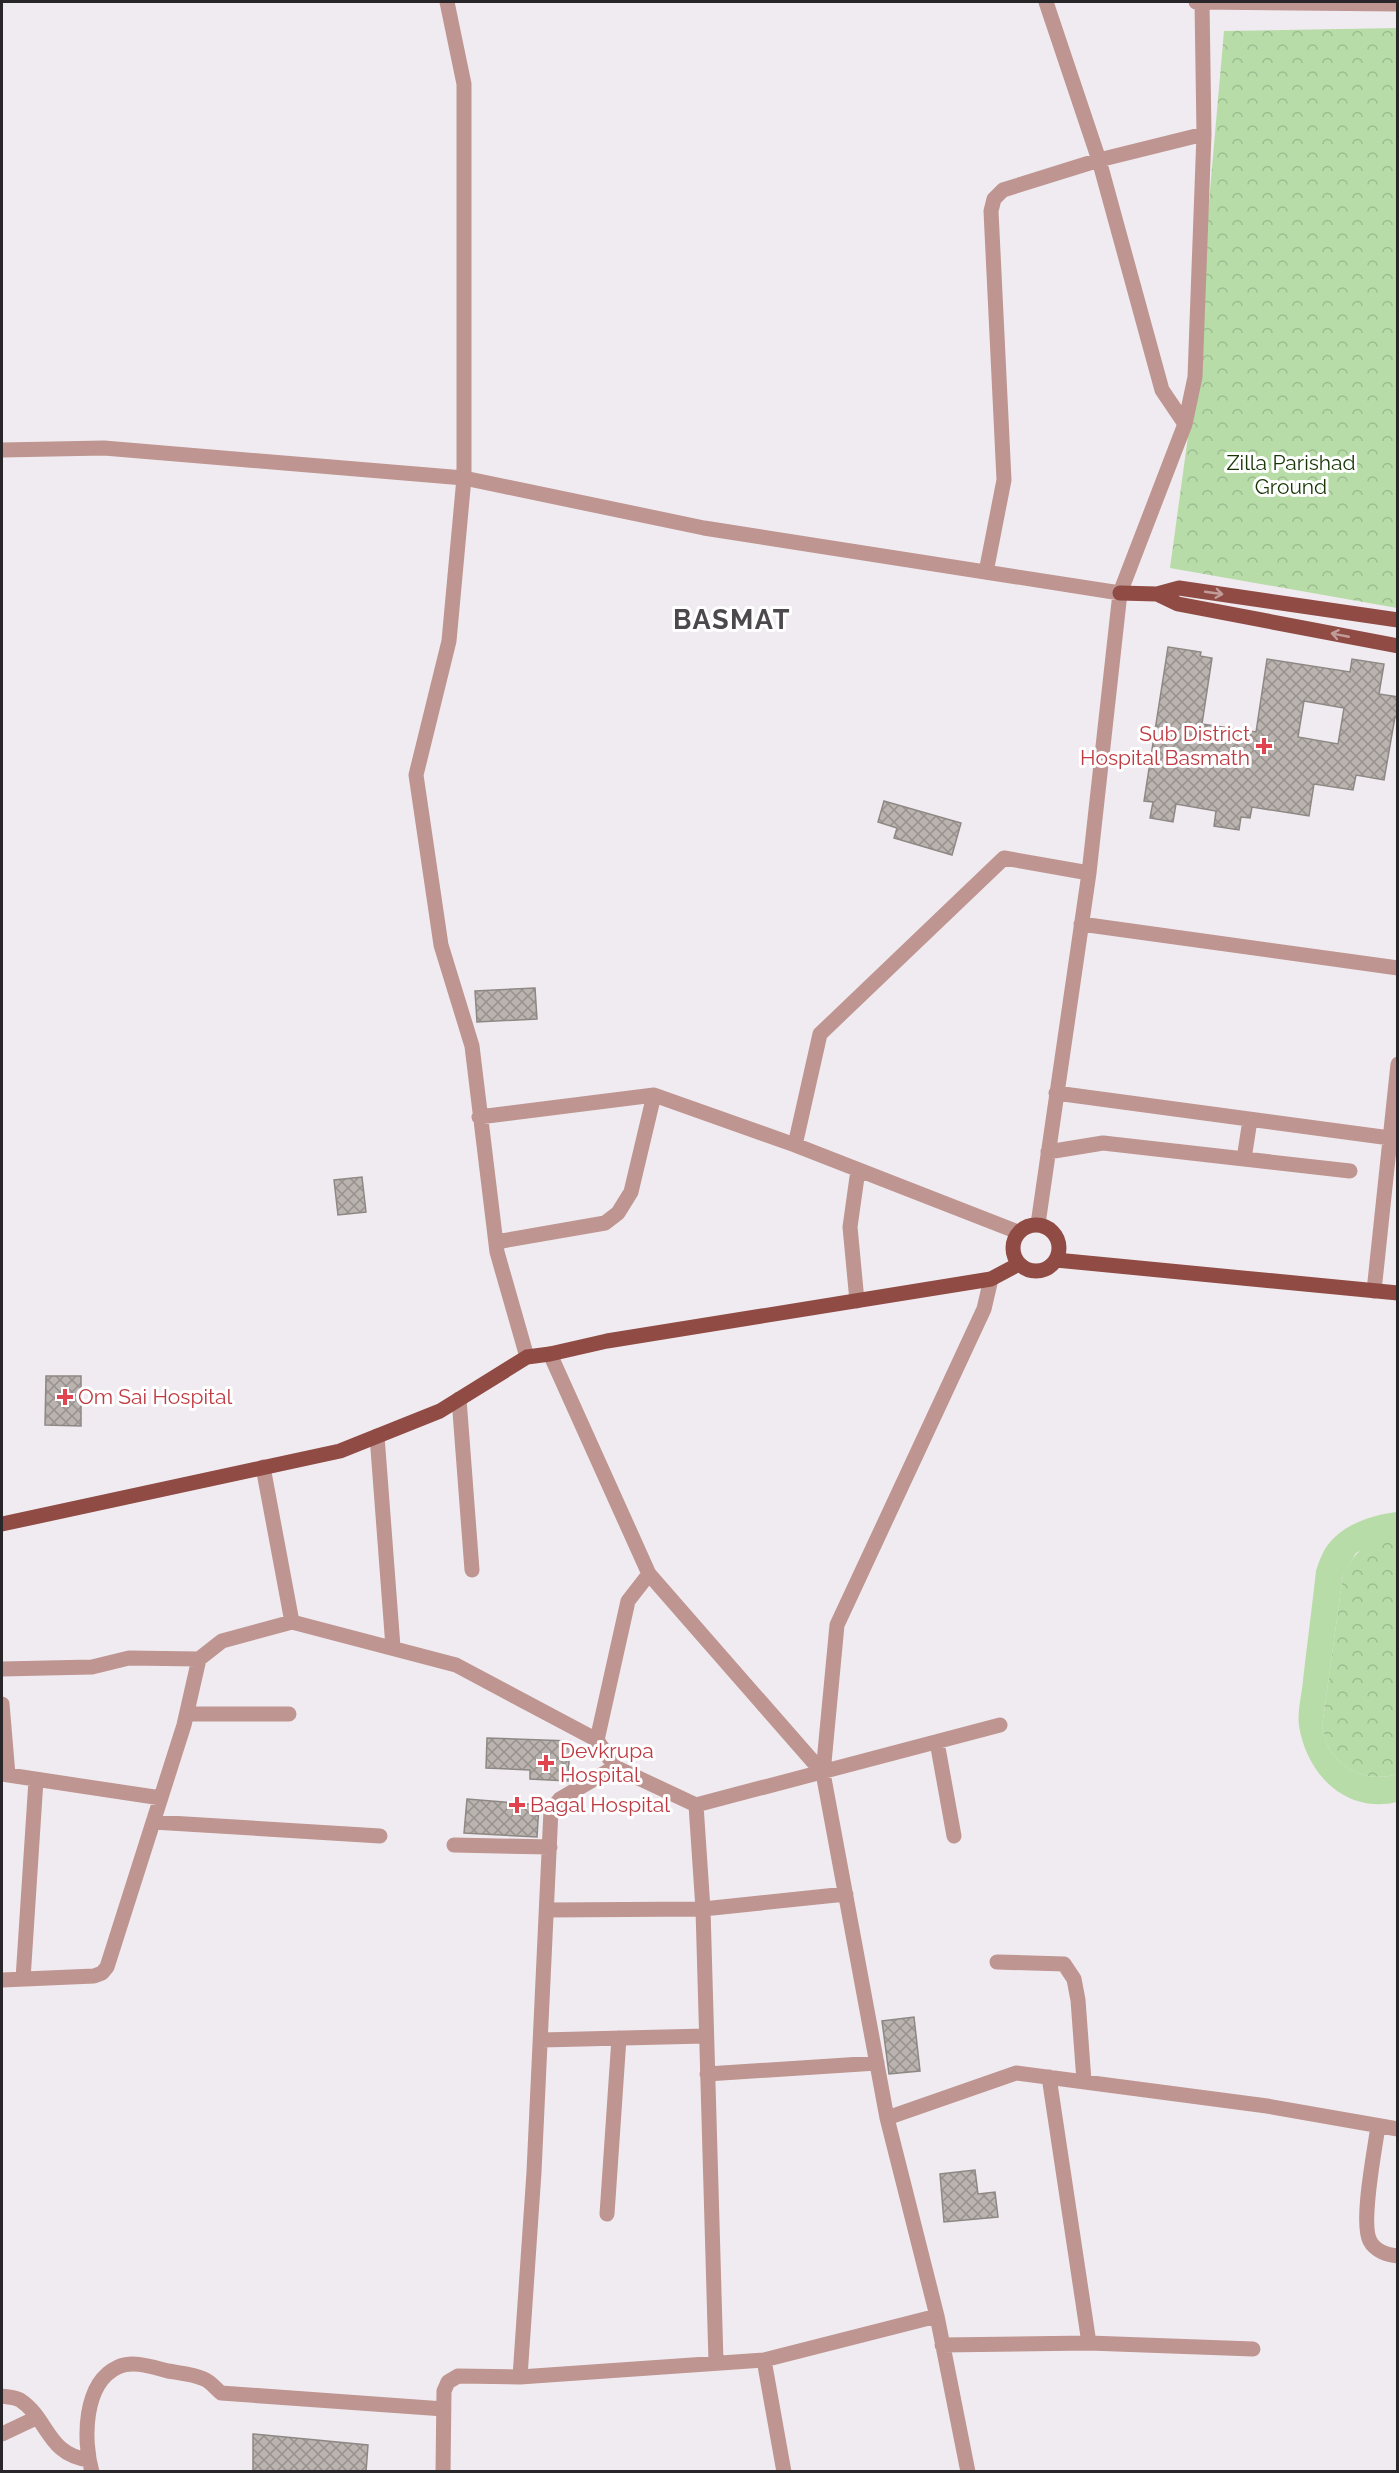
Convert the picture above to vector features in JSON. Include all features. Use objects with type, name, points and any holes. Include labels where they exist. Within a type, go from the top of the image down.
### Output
[{"type":"main road","points":[[1120,593],[1157,594],[1179,588],[1398,620]]},
{"type":"main road","points":[[1157,594],[1178,604],[1398,645]]},
{"type":"main road","points":[[1038,1224],[1049,1228],[1057,1237],[1059,1249],[1056,1260],[1042,1270],[1025,1269],[1018,1264],[1013,1254],[1012,1242],[1018,1233],[1027,1226],[1038,1224]]},
{"type":"main road","points":[[1056,1260],[1398,1293]]},
{"type":"main road","points":[[2,1524],[340,1451],[440,1411],[527,1357],[607,1341],[991,1279],[1018,1264]]},
{"type":"street","points":[[447,2],[464,84],[464,478],[449,640],[416,775],[441,945],[472,1046],[496,1242],[527,1357]]},
{"type":"street","points":[[1046,2],[1099,160],[1162,390],[1185,424]]},
{"type":"street","points":[[1196,2],[1398,4]]},
{"type":"street","points":[[1038,1224],[1089,873],[1120,593],[1185,424],[1195,377],[1204,134],[1202,2]]},
{"type":"street","points":[[986,572],[1004,480],[991,211],[994,199],[1003,189],[1099,160],[1204,134]]},
{"type":"street","points":[[2,450],[104,448],[464,478],[704,528],[1120,593]]},
{"type":"street","points":[[795,1145],[820,1034],[1004,858],[1089,873]]},
{"type":"street","points":[[1081,924],[1398,968]]},
{"type":"street","points":[[1374,1290],[1398,1064]]},
{"type":"street","points":[[1056,1094],[1390,1138]]},
{"type":"street","points":[[479,1117],[654,1095],[795,1145],[1018,1233]]},
{"type":"street","points":[[496,1242],[604,1223],[618,1213],[631,1192],[654,1095]]},
{"type":"street","points":[[1244,1159],[1250,1119]]},
{"type":"street","points":[[1048,1152],[1103,1143],[1350,1171]]},
{"type":"street","points":[[857,1301],[850,1227],[858,1170]]},
{"type":"street","points":[[968,2472],[937,2316],[887,2118],[824,1773],[837,1625],[984,1309],[991,1279]]},
{"type":"street","points":[[550,1354],[649,1574],[824,1773]]},
{"type":"street","points":[[459,1399],[472,1570]]},
{"type":"street","points":[[377,1436],[393,1647]]},
{"type":"street","points":[[263,1467],[292,1622]]},
{"type":"street","points":[[597,1740],[628,1601],[649,1574]]},
{"type":"street","points":[[2,1669],[92,1667],[129,1658],[199,1659],[222,1641],[292,1622],[456,1665],[597,1740],[615,1767],[696,1805],[1000,1725]]},
{"type":"street","points":[[2,1980],[94,1976],[102,1973],[107,1966],[187,1714],[199,1659]]},
{"type":"street","points":[[2,1704],[5,1775],[161,1798]]},
{"type":"street","points":[[187,1714],[289,1714]]},
{"type":"street","points":[[937,1742],[954,1836]]},
{"type":"street","points":[[520,2377],[541,2040],[551,1810],[554,1804],[615,1767]]},
{"type":"street","points":[[23,1979],[36,1780]]},
{"type":"street","points":[[696,1805],[703,1909],[716,2362]]},
{"type":"street","points":[[153,1822],[381,1836]]},
{"type":"street","points":[[454,1845],[550,1847]]},
{"type":"street","points":[[547,1910],[703,1909],[846,1894]]},
{"type":"street","points":[[997,1962],[1064,1964],[1074,1979],[1078,2000],[1084,2081]]},
{"type":"street","points":[[541,2040],[706,2036]]},
{"type":"street","points":[[607,2214],[619,2038]]},
{"type":"street","points":[[707,2074],[877,2063]]},
{"type":"street","points":[[887,2118],[1016,2073],[1267,2106],[1398,2129]]},
{"type":"street","points":[[1048,2077],[1089,2343]]},
{"type":"street","points":[[1378,2126],[1366,2220],[1370,2242],[1386,2255],[1398,2256]]},
{"type":"street","points":[[443,2472],[444,2391],[448,2382],[458,2376],[520,2377],[764,2360],[937,2316]]},
{"type":"street","points":[[942,2345],[1089,2343],[1253,2349]]},
{"type":"street","points":[[764,2360],[784,2472]]},
{"type":"street","points":[[90,2466],[87,2425],[92,2397],[105,2376],[118,2367],[134,2363],[204,2379],[222,2393],[444,2409]]},
{"type":"street","points":[[2,2396],[19,2399],[56,2444],[72,2457],[90,2466]]},
{"type":"street","points":[[2,2434],[36,2418]]},
{"type":"green space","name":"Zilla Parishad Ground","points":[[1397,28],[1397,608],[1170,568],[1189,429],[1224,31]]},
{"type":"green space","points":[[1397,1512],[1397,1538],[1375,1543],[1356,1553],[1343,1575],[1322,1727],[1327,1745],[1343,1765],[1369,1776],[1397,1774],[1397,1802],[1378,1804],[1361,1802],[1346,1796],[1320,1775],[1303,1744],[1299,1715],[1316,1571],[1322,1554],[1331,1541],[1348,1528],[1367,1519]]},
{"type":"green space","points":[[1393,1537],[1397,1538],[1397,1774],[1378,1777],[1360,1774],[1343,1765],[1329,1748],[1322,1727],[1343,1575],[1353,1559],[1363,1549]]},
{"type":"building","points":[[1168,647],[1201,652],[1200,656],[1212,658],[1202,724],[1256,732],[1267,659],[1350,672],[1352,659],[1384,664],[1379,694],[1398,697],[1398,717],[1395,717],[1384,780],[1356,775],[1353,790],[1314,784],[1309,816],[1252,807],[1250,818],[1241,817],[1239,830],[1214,826],[1216,811],[1176,804],[1173,822],[1150,818],[1153,802],[1144,801]],"holes":[[[1304,701],[1344,708],[1338,744],[1298,737]]]},
{"type":"building","points":[[884,801],[961,823],[952,855],[894,838],[897,828],[878,822]]},
{"type":"building","points":[[535,988],[537,1019],[477,1022],[475,991]]},
{"type":"building","points":[[362,1177],[366,1212],[338,1215],[334,1180]]},
{"type":"building","points":[[46,1376],[81,1376],[81,1426],[45,1425]]},
{"type":"building","points":[[487,1738],[570,1741],[568,1781],[530,1779],[530,1770],[486,1768]]},
{"type":"building","points":[[467,1799],[539,1805],[537,1837],[464,1833]]},
{"type":"building","points":[[914,2017],[920,2071],[889,2074],[882,2021]]},
{"type":"building","points":[[975,2170],[978,2194],[995,2192],[998,2217],[944,2222],[940,2174]]},
{"type":"building","points":[[253,2434],[368,2445],[366,2472],[253,2472]]},
{"type":"place","name":"Sub District Hospital Basmath","points":[[1264,746]]},
{"type":"place","name":"Om Sai Hospital","points":[[65,1397]]},
{"type":"place","name":"Devkrupa Hospital","points":[[546,1763]]},
{"type":"place","name":"Bagal Hospital","points":[[517,1805]]},
{"type":"district","name":"BASMAT","points":[[732,620]]}]
